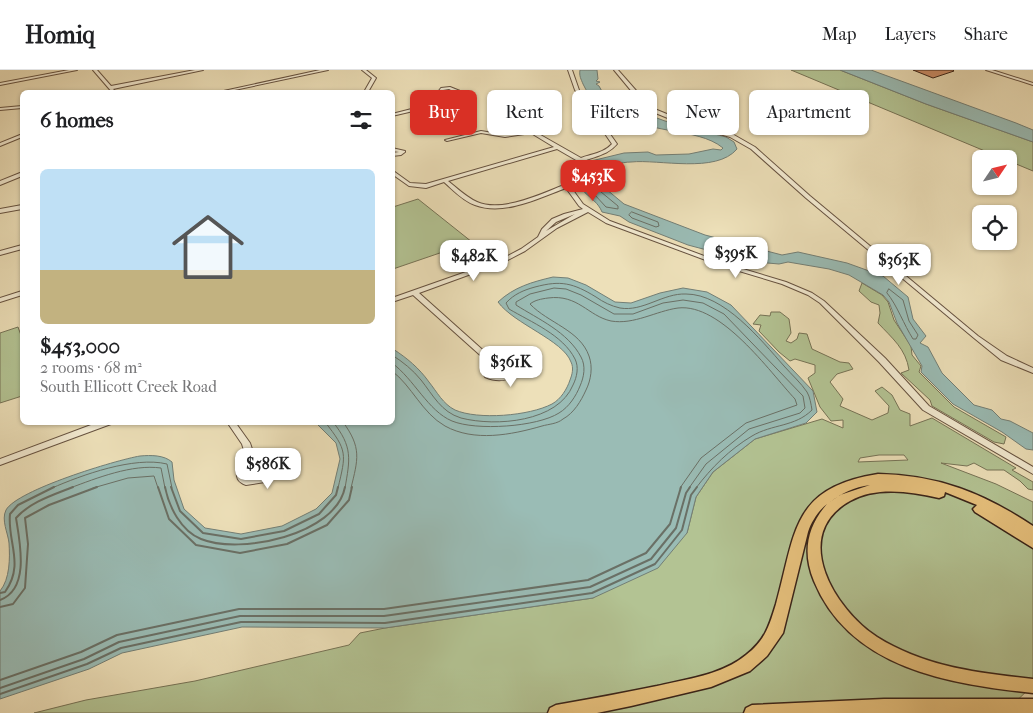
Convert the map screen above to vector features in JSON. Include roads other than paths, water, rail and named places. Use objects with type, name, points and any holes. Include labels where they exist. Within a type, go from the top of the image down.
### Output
[{"type":"highway","points":[[556,713],[628,700],[712,680],[728,674],[752,660],[775,633],[805,522],[818,503],[842,486],[880,478],[924,482],[951,489],[983,502],[1033,533]]},
{"type":"highway","points":[[1026,685],[942,674],[906,661],[870,640],[844,616],[829,597],[819,577],[813,554],[817,527],[828,509],[852,494],[874,488],[900,487],[931,491],[973,505],[1033,543]]},
{"type":"highway","points":[[752,713],[884,707],[1033,707]]},
{"type":"street","points":[[0,84],[76,70]]},
{"type":"street","points":[[95,70],[110,88],[201,70]]},
{"type":"street","points":[[231,90],[326,70]]},
{"type":"street","points":[[364,70],[374,78],[367,90]]},
{"type":"street","points":[[570,70],[577,90],[615,144],[611,149],[580,160],[568,170],[567,186],[575,199],[587,210],[608,222],[671,246],[720,264],[784,283],[810,294],[822,302],[882,360],[926,408],[1033,471]]},
{"type":"street","points":[[616,70],[645,104],[655,111],[677,120],[732,136],[754,148],[795,186],[976,337],[1004,358],[1033,372]]},
{"type":"street","points":[[988,70],[1033,84]]},
{"type":"street","points":[[447,88],[454,89],[464,95],[458,99],[450,98],[439,91],[447,88]]},
{"type":"street","points":[[0,109],[20,107]]},
{"type":"street","points":[[395,114],[410,111]]},
{"type":"street","points":[[447,140],[481,132],[505,136],[529,131],[580,160]]},
{"type":"street","points":[[0,145],[20,137]]},
{"type":"street","points":[[395,174],[406,182],[426,186],[558,148]]},
{"type":"street","points":[[395,150],[402,152],[395,155]]},
{"type":"street","points":[[0,183],[20,175]]},
{"type":"street","points":[[445,181],[476,204],[491,207],[505,206],[567,186]]},
{"type":"street","points":[[0,211],[20,207]]},
{"type":"street","points":[[395,299],[502,261],[523,250],[540,236],[587,210]]},
{"type":"street","points":[[0,253],[20,248]]},
{"type":"street","points":[[414,292],[493,363]]},
{"type":"street","points":[[0,300],[20,294]]},
{"type":"street","points":[[0,462],[100,425]]},
{"type":"street","points":[[232,425],[246,443],[252,462]]},
{"type":"water","points":[[580,70],[597,70],[598,79],[596,81],[600,82],[596,84],[601,90],[587,90]]},
{"type":"water","points":[[840,70],[871,70],[1016,123],[1033,130],[1033,142],[926,104]]},
{"type":"water","points":[[657,118],[667,122],[667,130],[657,128]]},
{"type":"water","points":[[692,135],[718,135],[726,137],[734,142],[737,149],[728,157],[702,163],[627,162],[616,164],[601,169],[600,184],[624,204],[705,235],[782,255],[798,252],[847,263],[883,276],[908,297],[913,319],[926,336],[920,343],[928,347],[942,373],[974,405],[992,410],[1001,419],[1010,421],[1033,433],[1033,450],[1026,449],[1002,432],[953,404],[921,372],[922,366],[897,323],[889,302],[883,295],[849,275],[829,269],[788,262],[779,264],[756,262],[688,245],[629,222],[620,216],[602,212],[599,206],[585,193],[578,183],[579,168],[591,161],[624,153],[648,152],[656,155],[689,154],[713,149],[721,150],[723,148],[706,139]]},
{"type":"water","points":[[553,277],[568,278],[586,285],[615,302],[631,303],[660,293],[683,288],[707,292],[731,305],[813,391],[817,412],[806,423],[755,439],[713,472],[696,497],[687,533],[658,568],[593,598],[385,628],[242,627],[122,653],[89,669],[0,699],[0,591],[6,581],[9,568],[9,543],[4,518],[6,510],[14,502],[47,485],[68,477],[140,456],[153,456],[165,458],[172,462],[174,480],[184,509],[205,528],[241,534],[282,526],[316,509],[332,493],[340,459],[336,443],[318,425],[395,425],[395,350],[417,368],[440,398],[455,410],[465,413],[490,416],[517,414],[542,408],[558,399],[567,387],[573,369],[566,354],[549,339],[515,318],[498,302],[510,292]]}]
